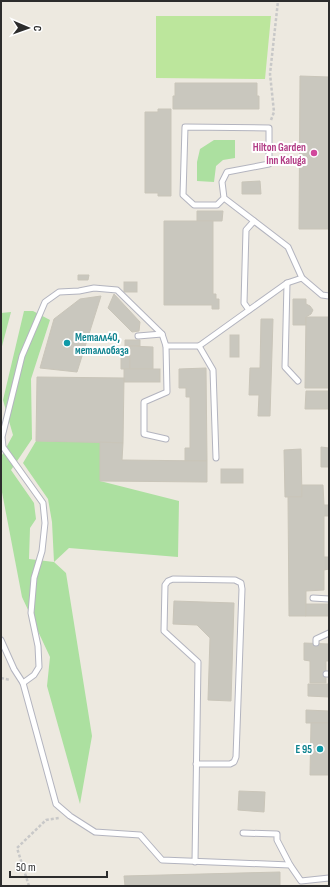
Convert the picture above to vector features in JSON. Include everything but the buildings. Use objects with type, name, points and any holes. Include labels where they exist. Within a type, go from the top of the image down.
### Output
[{"type":"lane","points":[[224,198],[217,204],[194,205],[183,195],[185,127],[269,128],[269,164],[227,172],[222,182],[224,198],[288,247],[302,278],[322,295],[329,296]]},
{"type":"lane","points":[[249,310],[244,303],[246,230],[254,221]]},
{"type":"lane","points":[[166,346],[199,346],[287,283],[302,278]]},
{"type":"lane","points":[[287,283],[285,367],[298,381]]},
{"type":"lane","points":[[23,683],[34,675],[39,667],[38,646],[31,613],[34,578],[42,551],[45,523],[43,503],[3,447],[2,437],[22,356],[45,302],[59,292],[80,291],[94,288],[117,290],[162,334],[166,346],[167,392],[144,402],[144,434],[166,439]]},
{"type":"lane","points":[[138,336],[162,334]]},
{"type":"lane","points":[[199,346],[213,370],[216,458]]},
{"type":"lane","points":[[195,862],[196,764],[198,662],[164,631],[165,585],[172,578],[235,580],[241,583],[242,589],[236,757],[234,762],[230,764],[196,764]]},
{"type":"lane","points":[[313,598],[329,599]]},
{"type":"lane","points":[[316,644],[316,640],[329,634]]},
{"type":"lane","points":[[1,640],[14,669],[23,683],[56,804],[70,816],[96,832],[140,835],[162,860],[290,865]]},
{"type":"lane","points":[[243,833],[277,834],[277,840],[300,883],[329,878]]},
{"type":"path","points":[[269,128],[274,112],[270,74],[278,1]]},
{"type":"path","points":[[29,886],[17,848],[46,820],[70,816]]},
{"type":"green space","points":[[156,16],[271,16],[265,79],[156,78]]},
{"type":"green space","points":[[214,140],[235,140],[235,158],[223,160],[216,166],[214,182],[197,181],[197,162],[200,149]]},
{"type":"green space","points":[[24,311],[33,311],[50,320],[31,379],[32,439],[11,470],[34,503],[36,519],[30,528],[29,559],[54,562],[66,573],[92,736],[80,804],[47,686],[50,657],[22,597],[1,487],[1,457],[13,435],[3,400]]},
{"type":"green space","points":[[11,312],[1,350],[1,313]]},
{"type":"green space","points":[[36,441],[100,442],[100,481],[179,501],[178,557],[69,548],[54,562],[52,522],[48,499],[23,463]]},
{"type":"place","name":"Hilton Garden Inn Kaluga","points":[[314,153]]},
{"type":"place","name":"Металл40, металлобаза","points":[[67,343]]},
{"type":"place","name":"Е 95","points":[[320,749]]}]
